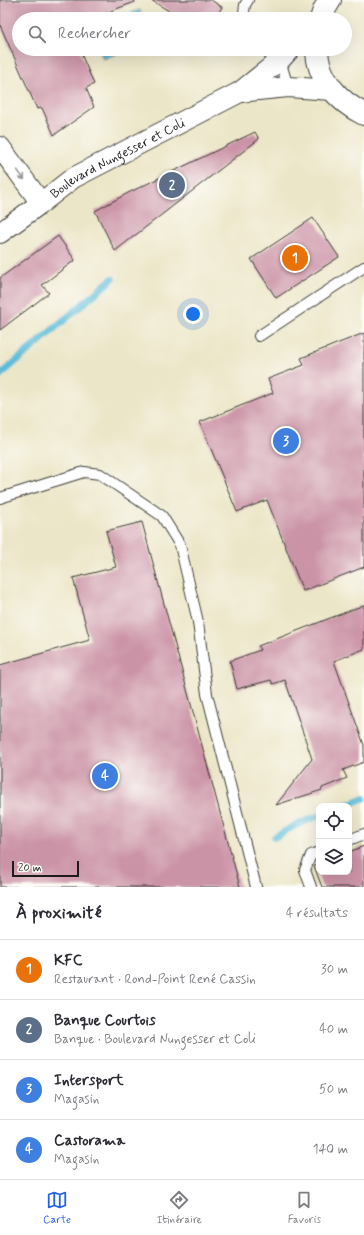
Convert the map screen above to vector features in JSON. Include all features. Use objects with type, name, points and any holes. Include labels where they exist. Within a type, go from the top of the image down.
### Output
[{"type":"main road","points":[[318,56],[322,72],[332,90],[340,99],[352,108],[364,114]]},
{"type":"street","name":"Boulevard Nungesser et Coli","points":[[0,233],[73,178],[240,92],[276,56]]},
{"type":"street","name":"Boulevard Nungesser et Coli","points":[[240,92],[288,87],[332,90]]},
{"type":"street","points":[[0,147],[41,203]]},
{"type":"lane","points":[[244,12],[248,0]]},
{"type":"lane","points":[[280,56],[288,87]]},
{"type":"lane","points":[[259,336],[364,267]]},
{"type":"lane","points":[[0,498],[84,472],[100,474],[162,516],[180,546],[198,622],[207,694],[256,887]]},
{"type":"lane","points":[[352,839],[364,834]]},
{"type":"lane","points":[[311,887],[305,870],[311,855],[316,853]]},
{"type":"water","points":[[102,56],[111,56],[103,59]]},
{"type":"building","points":[[0,0],[134,0],[135,2],[108,12],[12,12],[12,52],[0,25]]},
{"type":"building","points":[[151,0],[211,0],[222,7],[219,12],[171,12]]},
{"type":"building","points":[[14,56],[82,56],[94,84],[86,88],[94,107],[54,135],[42,108],[37,109]]},
{"type":"building","points":[[255,132],[259,139],[115,251],[95,211],[128,193]]},
{"type":"building","points":[[313,218],[339,257],[276,298],[251,259]]},
{"type":"building","points":[[58,236],[75,260],[42,285],[49,293],[0,330],[0,278]]},
{"type":"building","points":[[364,333],[364,567],[303,591],[267,500],[237,512],[200,422],[273,393],[268,379],[304,365],[301,358]]},
{"type":"building","points":[[142,522],[240,887],[0,887],[0,665],[90,640],[73,578],[116,567],[106,531]]},
{"type":"building","points":[[364,605],[364,649],[334,661],[364,745],[364,762],[343,770],[347,778],[322,788],[322,790],[276,805],[312,759],[285,680],[273,684],[271,680],[237,689],[230,661],[260,650],[258,646]]},
{"type":"building","points":[[364,846],[364,887],[322,887],[317,875],[352,875],[352,851]]},
{"type":"waterway","points":[[0,375],[112,279]]},
{"type":"waterway","points":[[352,803],[364,798]]},
{"type":"waterway","points":[[275,837],[296,825],[316,817]]},
{"type":"place","name":"Banque Courtois","points":[[172,185]]},
{"type":"place","name":"KFC","points":[[295,258]]},
{"type":"place","name":"Intersport","points":[[286,441]]},
{"type":"place","name":"Castorama","points":[[105,776]]}]
